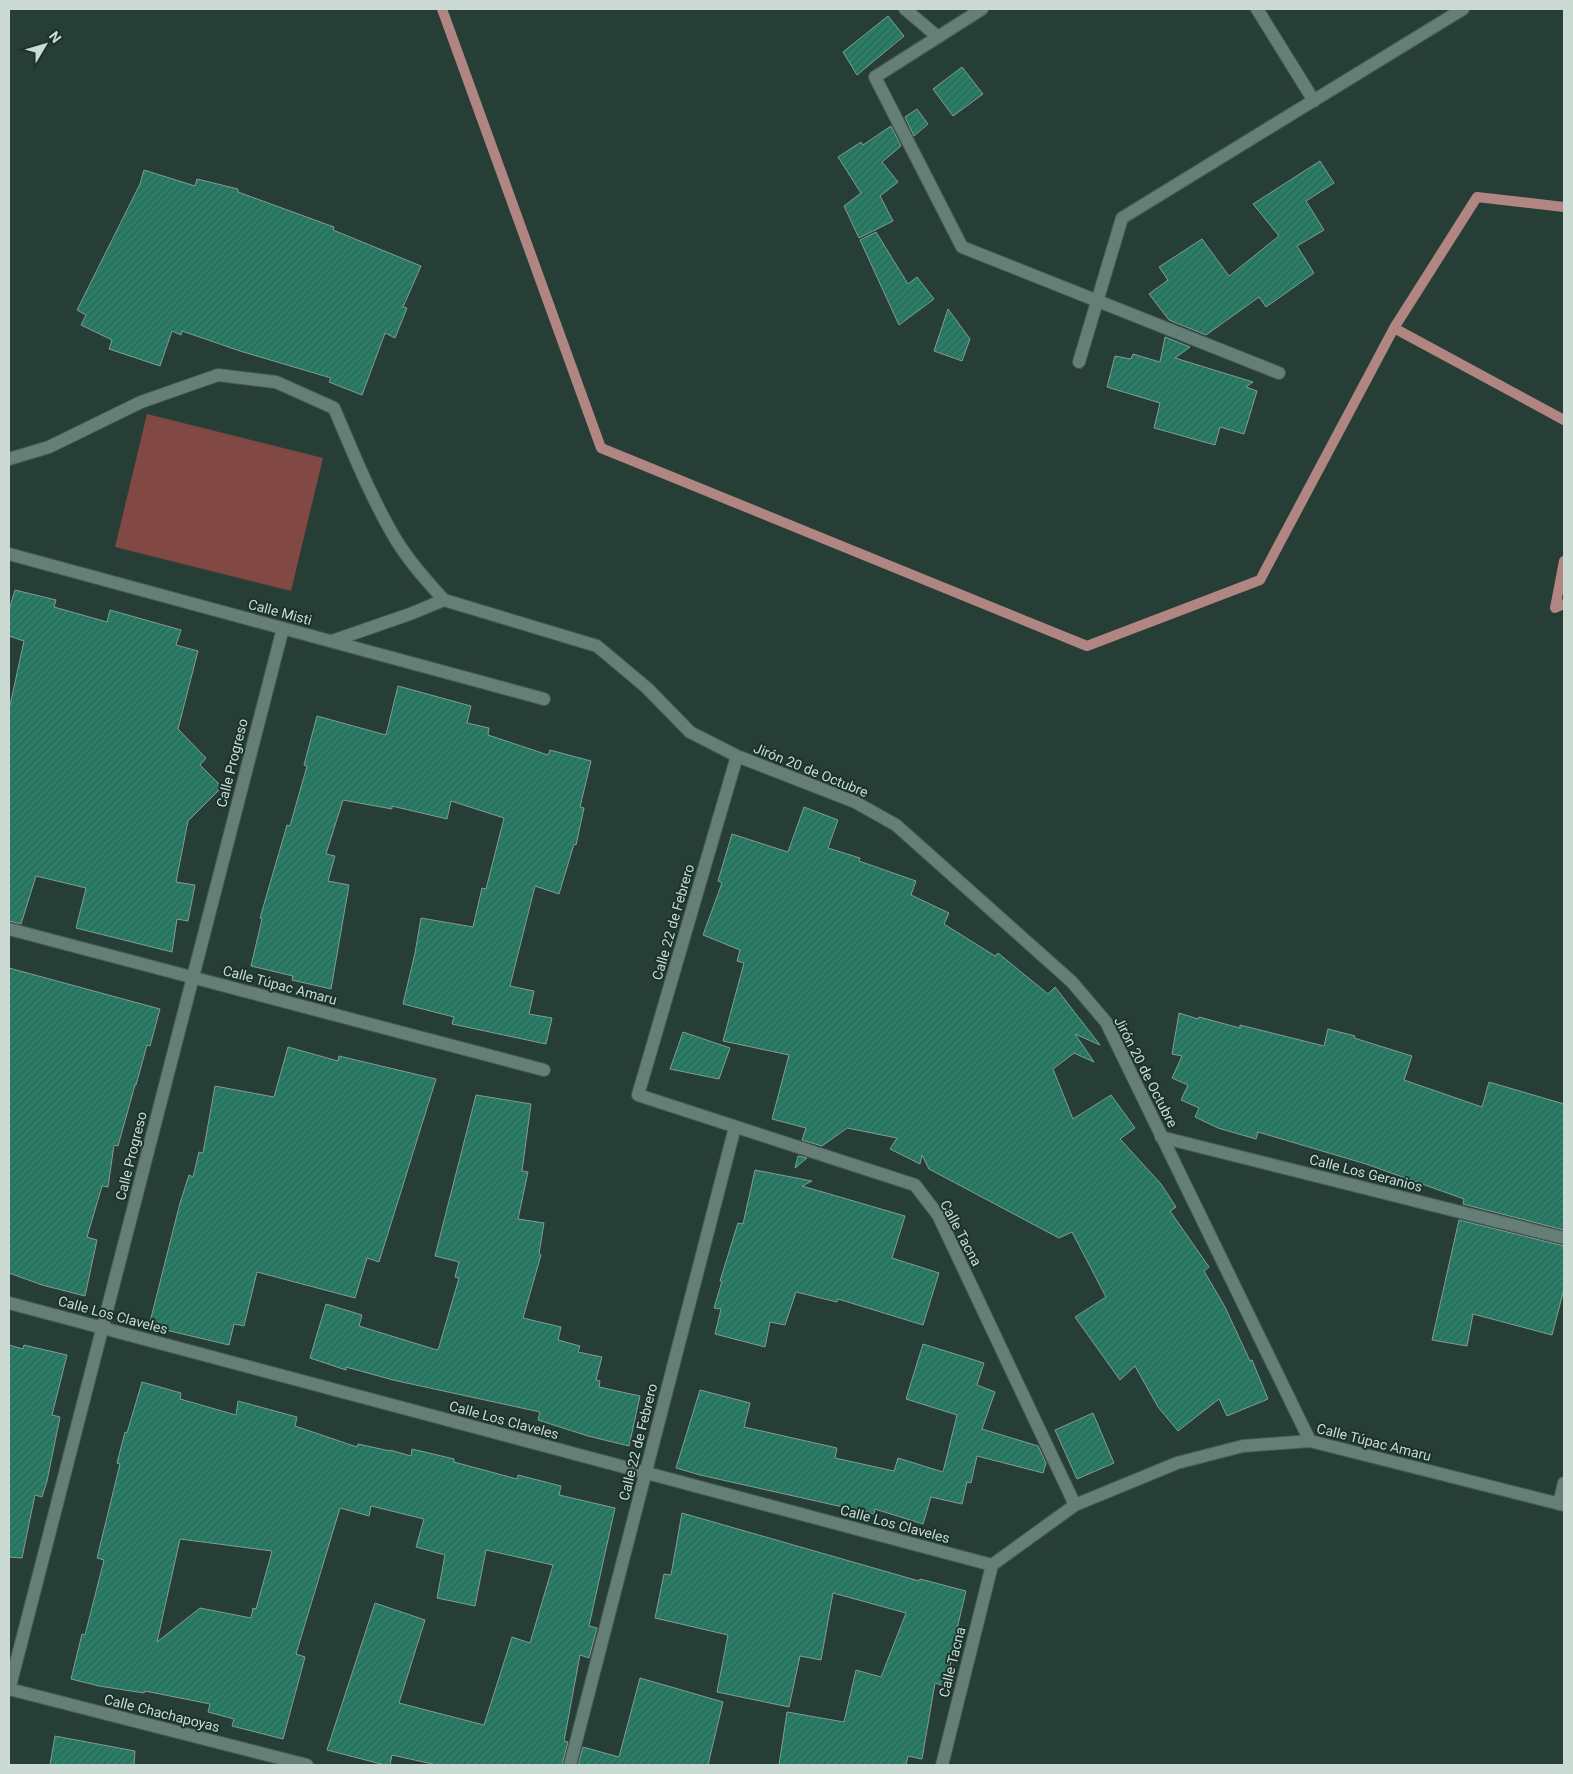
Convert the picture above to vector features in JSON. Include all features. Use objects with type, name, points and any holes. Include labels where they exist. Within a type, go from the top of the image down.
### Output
[{"type":"street","points":[[905,9],[938,37]]},
{"type":"street","points":[[982,9],[875,77],[962,247],[1279,373]]},
{"type":"street","points":[[1257,9],[1314,101]]},
{"type":"street","points":[[1079,362],[1122,218],[1462,9]]},
{"type":"street","points":[[9,459],[49,447],[141,402],[218,375],[276,382],[334,408],[366,484],[392,534],[417,571],[444,600],[332,641]]},
{"type":"street","name":"Calle Misti","points":[[9,554],[544,699]]},
{"type":"street","name":"Jirón 20 de Octubre","points":[[444,600],[597,646],[647,688],[690,732],[737,756],[855,802],[896,825],[1072,982],[1106,1022],[1310,1441]]},
{"type":"street","name":"Calle Progreso","points":[[9,1689],[283,628]]},
{"type":"street","name":"Calle 22 de Febrero","points":[[638,1095],[737,756]]},
{"type":"street","name":"Calle Túpac Amaru","points":[[9,929],[544,1070]]},
{"type":"street","name":"Calle Tacna","points":[[638,1095],[915,1185],[938,1215],[1075,1505]]},
{"type":"street","name":"Calle 22 de Febrero","points":[[570,1765],[735,1127]]},
{"type":"street","name":"Calle Los Geranios","points":[[1161,1137],[1564,1238]]},
{"type":"street","name":"Calle Los Claveles","points":[[9,1303],[992,1565]]},
{"type":"street","name":"Calle Túpac Amaru","points":[[992,1565],[1075,1505],[1177,1462],[1243,1446],[1310,1441],[1562,1506]]},
{"type":"street","points":[[1562,1506],[1564,1483]]},
{"type":"street","name":"Calle Tacna","points":[[942,1765],[992,1565]]},
{"type":"street","name":"Calle Chachapoyas","points":[[9,1689],[307,1765]]},
{"type":"shaded area","points":[[147,414],[323,458],[291,591],[115,547]]},
{"type":"building","points":[[888,16],[904,36],[857,75],[843,52]]},
{"type":"building","points":[[962,67],[983,94],[953,116],[933,89]]},
{"type":"building","points":[[917,109],[928,124],[914,136],[905,117]]},
{"type":"building","points":[[891,126],[901,146],[882,162],[898,182],[880,196],[893,221],[859,238],[844,206],[861,193],[838,157],[861,142],[863,145]]},
{"type":"building","points":[[1320,161],[1334,183],[1306,201],[1324,230],[1297,246],[1314,273],[1266,307],[1259,297],[1206,335],[1169,320],[1149,294],[1168,280],[1159,267],[1202,239],[1229,276],[1279,236],[1253,204]]},
{"type":"building","points":[[144,170],[195,186],[197,179],[238,189],[238,192],[334,227],[333,230],[421,266],[403,307],[407,308],[395,338],[385,333],[362,395],[329,382],[331,378],[240,351],[182,331],[181,335],[172,331],[160,366],[109,349],[112,340],[81,325],[86,315],[77,310],[140,184]]},
{"type":"building","points":[[876,232],[908,284],[917,277],[934,299],[899,325],[860,240]]},
{"type":"building","points":[[948,309],[970,339],[962,361],[934,351]]},
{"type":"building","points":[[1165,337],[1190,347],[1175,358],[1253,382],[1246,387],[1257,391],[1244,434],[1220,427],[1215,445],[1154,428],[1160,403],[1107,387],[1115,356],[1131,359],[1133,354],[1160,362]]},
{"type":"building","points":[[15,590],[56,600],[54,607],[107,622],[110,610],[181,630],[176,645],[198,651],[178,729],[206,758],[200,765],[222,787],[188,821],[176,882],[195,885],[188,921],[177,919],[172,952],[76,928],[86,888],[36,876],[21,924],[9,921],[9,710],[24,641],[9,636],[9,610]]},
{"type":"building","points":[[398,686],[471,706],[467,723],[489,728],[488,735],[548,755],[550,750],[591,761],[580,807],[584,808],[576,845],[574,844],[559,894],[535,886],[510,986],[534,991],[529,1014],[552,1018],[546,1044],[452,1024],[454,1017],[403,1004],[421,918],[473,927],[482,888],[486,889],[504,818],[451,801],[447,819],[392,806],[392,809],[343,800],[326,854],[335,856],[328,881],[349,885],[331,989],[292,980],[293,976],[251,966],[262,919],[260,918],[287,825],[290,826],[307,766],[304,765],[317,716],[386,735]]},
{"type":"building","points":[[804,807],[838,820],[828,848],[860,858],[859,861],[916,881],[911,895],[949,913],[944,924],[995,956],[998,953],[1048,994],[1055,987],[1100,1045],[1075,1034],[1094,1062],[1074,1053],[1053,1069],[1073,1119],[1111,1095],[1135,1128],[1120,1139],[1161,1184],[1176,1207],[1170,1211],[1209,1267],[1204,1271],[1225,1307],[1250,1361],[1252,1360],[1268,1399],[1227,1416],[1219,1399],[1178,1431],[1158,1407],[1135,1366],[1120,1380],[1075,1317],[1106,1297],[1072,1232],[1059,1238],[929,1169],[922,1155],[920,1164],[890,1149],[897,1138],[847,1128],[822,1146],[802,1140],[806,1128],[772,1119],[789,1055],[723,1041],[744,963],[737,961],[740,950],[703,935],[722,883],[718,881],[732,834],[788,852]]},
{"type":"building","points":[[9,968],[160,1009],[150,1046],[147,1045],[118,1146],[114,1145],[108,1187],[102,1186],[87,1237],[97,1240],[85,1296],[42,1285],[9,1273]]},
{"type":"building","points":[[1179,1013],[1240,1028],[1240,1025],[1324,1046],[1328,1029],[1355,1036],[1354,1038],[1412,1056],[1404,1080],[1482,1107],[1489,1082],[1564,1104],[1564,1230],[1463,1204],[1464,1199],[1366,1164],[1258,1132],[1256,1139],[1218,1128],[1195,1117],[1199,1108],[1181,1100],[1188,1085],[1172,1078],[1182,1056],[1172,1054]]},
{"type":"building","points":[[683,1032],[730,1048],[719,1079],[670,1069]]},
{"type":"building","points":[[288,1047],[338,1061],[339,1056],[436,1079],[379,1262],[367,1258],[355,1298],[257,1272],[244,1326],[234,1324],[229,1345],[149,1326],[180,1203],[189,1175],[193,1177],[199,1152],[203,1153],[215,1086],[274,1097]]},
{"type":"building","points":[[476,1095],[531,1104],[522,1171],[528,1172],[518,1219],[544,1223],[539,1254],[541,1255],[523,1318],[561,1327],[558,1340],[580,1346],[578,1352],[602,1357],[596,1380],[600,1381],[599,1387],[640,1396],[629,1446],[588,1436],[538,1420],[540,1412],[393,1380],[346,1367],[346,1370],[310,1358],[326,1304],[362,1315],[359,1326],[437,1350],[439,1347],[459,1278],[455,1277],[459,1262],[435,1256]]},
{"type":"building","points":[[798,1156],[807,1158],[795,1168]]},
{"type":"building","points":[[755,1170],[812,1181],[802,1186],[905,1216],[892,1258],[939,1273],[923,1325],[838,1299],[837,1302],[796,1292],[785,1325],[770,1322],[765,1347],[715,1334],[721,1309],[714,1308],[722,1281],[720,1281],[738,1223],[743,1224]]},
{"type":"building","points":[[1459,1220],[1564,1246],[1564,1289],[1552,1335],[1473,1314],[1467,1346],[1432,1340]]},
{"type":"building","points":[[923,1344],[984,1363],[977,1385],[995,1392],[982,1429],[1038,1446],[1046,1463],[1043,1473],[977,1456],[971,1483],[967,1482],[962,1504],[931,1497],[923,1524],[875,1509],[874,1514],[676,1468],[700,1390],[750,1403],[744,1427],[837,1448],[835,1458],[894,1471],[898,1458],[943,1472],[957,1415],[906,1399]]},
{"type":"building","points":[[9,1345],[23,1349],[24,1345],[67,1355],[52,1415],[60,1417],[47,1481],[42,1497],[35,1495],[22,1558],[9,1557]]},
{"type":"building","points":[[142,1382],[181,1393],[180,1399],[236,1415],[238,1401],[297,1417],[295,1426],[357,1447],[358,1444],[411,1456],[412,1449],[454,1459],[454,1462],[517,1479],[518,1475],[561,1486],[559,1495],[615,1508],[589,1626],[597,1628],[589,1658],[580,1655],[564,1741],[568,1742],[562,1765],[437,1765],[392,1755],[390,1765],[385,1765],[327,1750],[375,1603],[425,1620],[399,1703],[484,1725],[512,1637],[530,1643],[553,1565],[486,1550],[475,1606],[437,1598],[445,1555],[416,1547],[424,1519],[371,1506],[369,1516],[340,1508],[296,1654],[305,1657],[283,1739],[232,1726],[234,1719],[208,1712],[210,1704],[145,1691],[144,1693],[99,1686],[71,1679],[82,1634],[85,1635],[104,1560],[97,1558],[120,1464],[117,1463],[125,1432],[127,1433]],"holes":[[[180,1539],[272,1551],[256,1609],[253,1608],[251,1618],[200,1608],[157,1642]]]},
{"type":"building","points":[[1093,1413],[1114,1463],[1077,1479],[1055,1430]]},
{"type":"building","points":[[682,1513],[919,1581],[920,1579],[966,1591],[945,1686],[935,1683],[922,1759],[908,1756],[906,1765],[779,1765],[787,1712],[844,1722],[856,1670],[881,1677],[906,1613],[833,1593],[821,1660],[800,1656],[789,1707],[717,1692],[728,1635],[655,1618],[664,1574],[671,1575]]},
{"type":"building","points":[[640,1678],[723,1702],[708,1765],[578,1765],[583,1747],[619,1757]]},
{"type":"building","points":[[55,1736],[135,1751],[134,1765],[50,1765]]},
{"type":"waterway","points":[[442,9],[601,448],[1087,646],[1260,580],[1394,328],[1564,420]]},
{"type":"waterway","points":[[1394,328],[1477,197],[1564,207]]},
{"type":"waterway","points":[[1564,561],[1555,608],[1564,604]]}]
